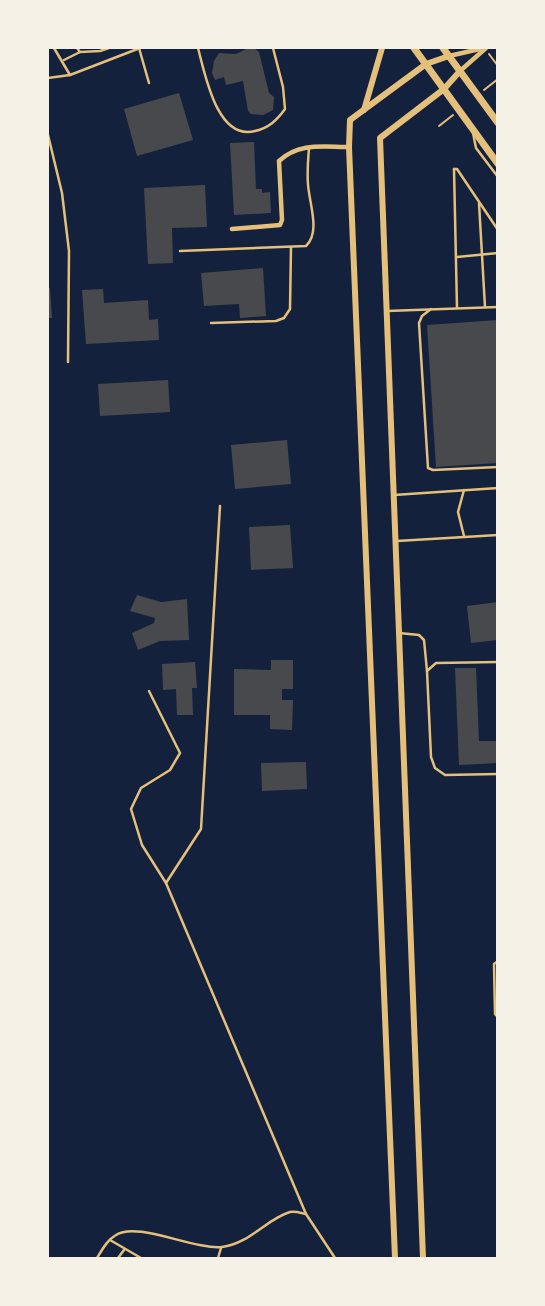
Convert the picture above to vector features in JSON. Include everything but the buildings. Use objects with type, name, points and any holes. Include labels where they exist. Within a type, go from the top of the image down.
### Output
[{"type":"main road","points":[[364,110],[382,48]]},
{"type":"main road","points":[[414,48],[498,164]]},
{"type":"main road","points":[[443,48],[498,123]]},
{"type":"main road","points":[[395,1258],[349,148],[350,120],[426,64],[449,56]]},
{"type":"main road","points":[[423,1258],[380,138],[444,89],[460,71]]},
{"type":"street","points":[[449,56],[485,48]]},
{"type":"street","points":[[460,71],[485,48]]},
{"type":"street","points":[[232,229],[280,225],[282,220],[280,162],[293,152],[309,146],[349,148]]},
{"type":"lane","points":[[54,48],[64,60],[70,75]]},
{"type":"lane","points":[[77,48],[80,52]]},
{"type":"lane","points":[[64,60],[80,52],[100,51],[109,48]]},
{"type":"lane","points":[[48,78],[70,75],[140,48],[149,83]]},
{"type":"lane","points":[[198,48],[215,103],[237,131],[251,132],[265,129],[277,120],[285,109],[283,87],[273,48]]},
{"type":"lane","points":[[471,126],[476,148],[498,177]]},
{"type":"lane","points":[[48,135],[62,193],[69,251],[68,362]]},
{"type":"lane","points":[[180,251],[306,246],[311,242],[314,230],[308,184],[309,146]]},
{"type":"lane","points":[[458,308],[454,169],[457,169],[498,230]]},
{"type":"lane","points":[[479,203],[485,308]]},
{"type":"lane","points":[[211,324],[276,321],[284,318],[290,310],[291,247]]},
{"type":"lane","points":[[456,257],[498,253]]},
{"type":"lane","points":[[387,311],[498,307]]},
{"type":"lane","points":[[431,309],[422,316],[419,323],[428,468],[433,470],[498,466]]},
{"type":"lane","points":[[394,495],[498,488]]},
{"type":"lane","points":[[464,490],[458,512],[464,536]]},
{"type":"lane","points":[[166,883],[200,829],[220,506]]},
{"type":"lane","points":[[395,541],[498,535]]},
{"type":"lane","points":[[399,633],[420,635],[424,640],[431,757],[435,768],[445,775],[498,774]]},
{"type":"lane","points":[[427,671],[436,663],[498,662]]},
{"type":"lane","points":[[149,691],[180,753],[170,770],[141,788],[132,809],[142,845],[166,883],[306,1214],[335,1258]]},
{"type":"lane","points":[[498,961],[494,964],[495,1014],[498,1017]]},
{"type":"lane","points":[[97,1258],[110,1240],[117,1234],[140,1232],[188,1244],[221,1247],[243,1239],[277,1218],[292,1212],[306,1214]]},
{"type":"lane","points":[[110,1240],[124,1250],[141,1258]]},
{"type":"lane","points":[[218,1258],[221,1247]]},
{"type":"lane","points":[[118,1258],[124,1250]]},
{"type":"path","points":[[485,48],[498,66]]},
{"type":"path","points":[[486,88],[498,79]]},
{"type":"path","points":[[439,126],[455,113]]}]
